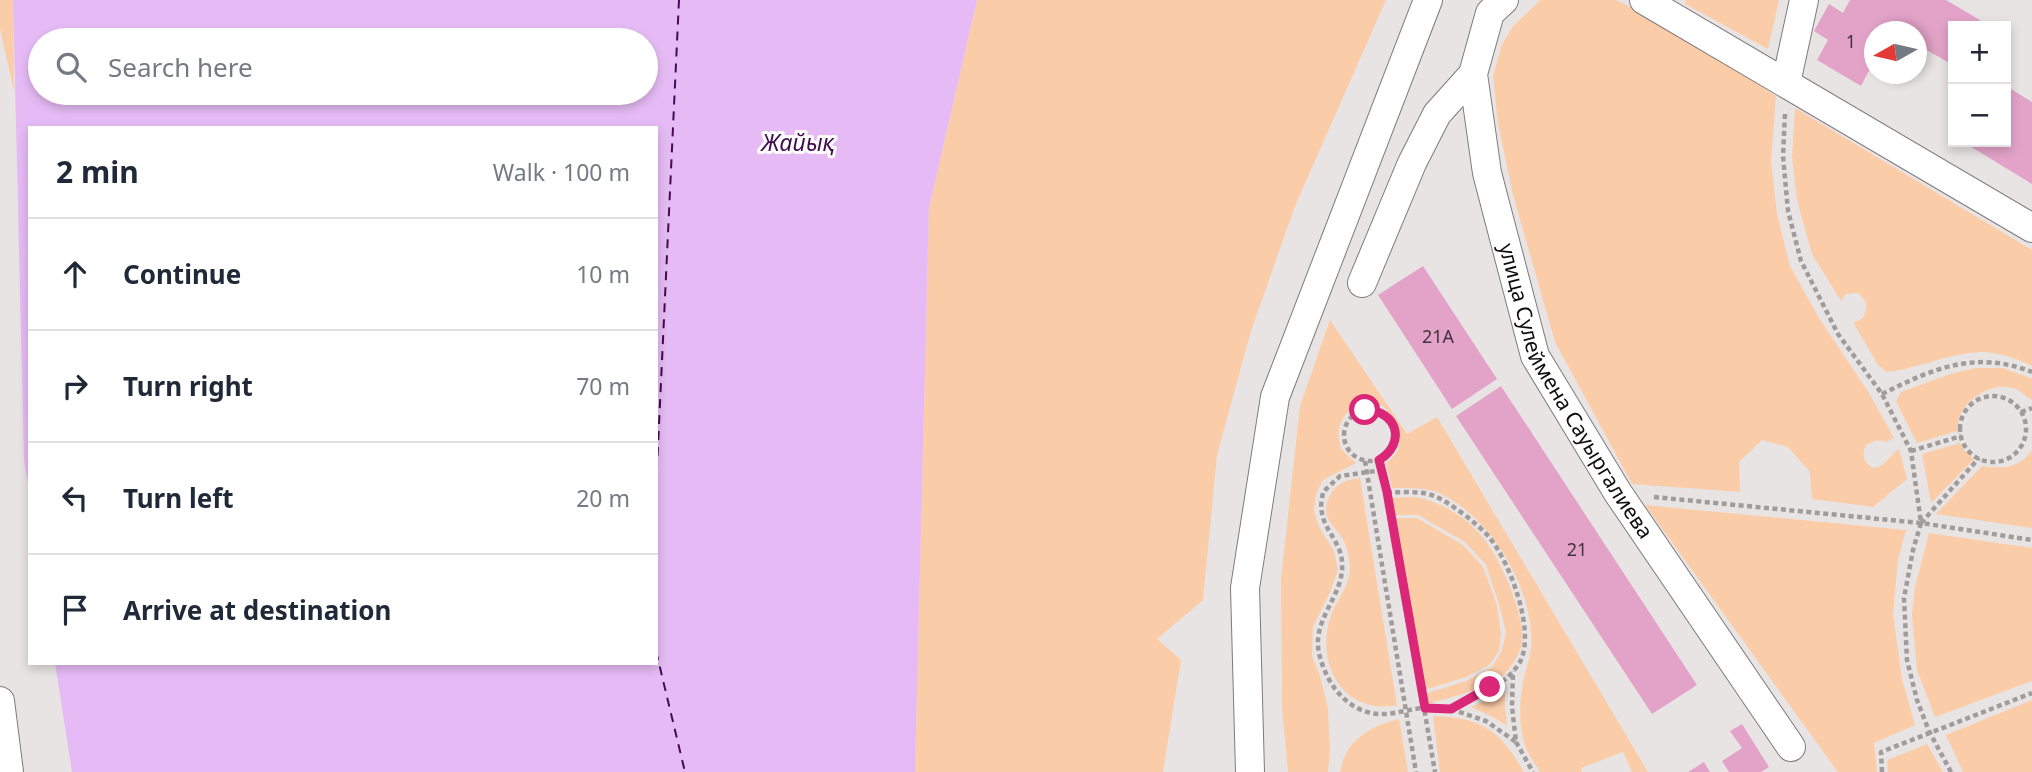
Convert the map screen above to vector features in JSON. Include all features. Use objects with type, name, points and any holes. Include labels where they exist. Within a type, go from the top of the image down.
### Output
[{"type":"street","points":[[1250,772],[1245,588],[1275,397],[1428,0]]},
{"type":"street","name":"улица Сулеймена Сауыргалиева","points":[[1504,0],[1490,13],[1473,74],[1487,173],[1535,356],[1618,493],[1791,747]]},
{"type":"street","points":[[1644,0],[2032,228]]},
{"type":"street","points":[[1786,83],[1804,0]]},
{"type":"street","points":[[1362,283],[1412,163],[1437,114],[1473,74]]},
{"type":"street","points":[[0,701],[9,772]]},
{"type":"path","points":[[1786,83],[1783,156],[1788,211],[1801,261],[1838,334],[1882,394],[1911,451],[1921,523],[1904,598],[1908,660],[1917,700],[1951,772]]},
{"type":"path","points":[[1882,394],[1917,376],[1982,361],[2013,365],[2032,372]]},
{"type":"path","points":[[1981,398],[2004,398],[2014,403],[2021,412],[2026,434],[2023,445],[2006,460],[1994,463],[1973,455],[1965,447],[1961,436],[1964,414],[1981,398]]},
{"type":"path","points":[[2021,412],[2032,408]]},
{"type":"path","points":[[1375,410],[1392,421],[1396,430],[1396,441],[1391,450],[1379,460],[1365,461],[1348,450],[1344,430],[1355,413],[1375,410]]},
{"type":"path","points":[[1911,451],[1961,436]]},
{"type":"path","points":[[1921,523],[1979,458]]},
{"type":"path","points":[[1379,460],[1387,492],[1435,772]]},
{"type":"path","points":[[1365,461],[1416,772]]},
{"type":"path","points":[[1383,470],[1340,476],[1323,492],[1321,512],[1327,529],[1338,543],[1342,562],[1340,584],[1320,623],[1318,654],[1327,678],[1337,693],[1369,713],[1384,714],[1425,708],[1451,709],[1486,721],[1516,742]]},
{"type":"path","points":[[1387,492],[1413,492],[1434,496],[1456,508],[1489,538],[1509,573],[1524,617],[1526,644],[1520,662],[1505,680],[1451,709]]},
{"type":"path","points":[[1618,493],[1921,523],[2032,540]]},
{"type":"path","points":[[1513,670],[1512,707],[1516,742],[1533,772]]},
{"type":"path","points":[[1882,772],[1881,752],[2032,693]]},
{"type":"shaded area","points":[[0,0],[13,0],[14,91],[0,29]]},
{"type":"shaded area","points":[[977,0],[1386,0],[1295,206],[1251,331],[1217,455],[1203,600],[1157,639],[1181,660],[1163,772],[915,772],[929,208]]},
{"type":"shaded area","points":[[1541,0],[1616,0],[1665,24],[1776,96],[1771,161],[1777,214],[1790,266],[1894,438],[1866,445],[1865,460],[1875,468],[1899,449],[1907,479],[1873,507],[1812,499],[1810,472],[1788,447],[1762,440],[1739,462],[1740,492],[1632,484],[1555,342],[1513,195],[1498,123],[1493,76],[1502,44],[1514,25]]},
{"type":"shaded area","points":[[1686,0],[1779,0],[1768,49],[1685,4]]},
{"type":"shaded area","points":[[1795,108],[2032,250],[2032,366],[2009,357],[1984,352],[1887,372],[1878,365],[1853,322],[1862,319],[1864,315],[1864,299],[1858,293],[1846,294],[1841,301],[1812,254],[1797,200],[1792,157]]},
{"type":"shaded area","points":[[1330,320],[1407,434],[1437,417],[1648,772],[1632,772],[1623,752],[1581,768],[1582,772],[1540,772],[1526,749],[1521,728],[1521,697],[1531,647],[1526,603],[1517,580],[1492,537],[1458,504],[1434,491],[1392,488],[1386,463],[1397,451],[1399,436],[1392,417],[1383,406],[1371,402],[1350,410],[1342,420],[1339,433],[1341,447],[1356,463],[1323,480],[1316,494],[1314,511],[1319,527],[1334,551],[1338,570],[1313,627],[1312,656],[1328,708],[1328,772],[1288,772],[1282,708],[1281,578],[1300,406]]},
{"type":"shaded area","points":[[1975,368],[2003,368],[2032,379],[2032,400],[2010,387],[1993,388],[1970,401],[1959,417],[1957,431],[1917,443],[1896,401],[1901,392]]},
{"type":"shaded area","points":[[1960,443],[1974,459],[1931,503],[1922,454]]},
{"type":"shaded area","points":[[2032,450],[2032,528],[1936,514],[1982,466],[2010,466],[2022,461]]},
{"type":"shaded area","points":[[1360,478],[1397,706],[1375,706],[1360,702],[1348,694],[1331,671],[1327,657],[1328,627],[1348,581],[1350,569],[1345,545],[1330,522],[1326,507],[1330,495],[1337,487]]},
{"type":"shaded area","points":[[1416,497],[1437,503],[1456,513],[1480,534],[1512,591],[1522,632],[1519,652],[1503,675],[1477,689],[1428,704],[1424,694],[1466,681],[1492,667],[1502,650],[1506,632],[1486,565],[1465,542],[1418,515],[1393,515],[1390,498]]},
{"type":"shaded area","points":[[1645,505],[1906,530],[1898,560],[1893,614],[1902,679],[1915,725],[1874,743],[1877,772],[1838,772]]},
{"type":"shaded area","points":[[1394,518],[1417,518],[1463,545],[1483,567],[1497,605],[1501,634],[1499,651],[1489,665],[1466,677],[1424,690]]},
{"type":"shaded area","points":[[1929,533],[2032,548],[2032,681],[1935,717],[1917,670],[1912,614],[1915,587]]},
{"type":"shaded area","points":[[1505,687],[1507,726],[1471,707],[1488,699]]},
{"type":"shaded area","points":[[2032,700],[2032,772],[1963,772],[1946,735]]},
{"type":"shaded area","points":[[1433,716],[1464,719],[1488,729],[1507,746],[1524,772],[1440,772]]},
{"type":"shaded area","points":[[1399,719],[1408,772],[1340,772],[1349,748],[1361,736],[1375,727]]},
{"type":"shaded area","points":[[1927,744],[1943,772],[1888,772],[1887,760]]},
{"type":"water","name":"Жайық","points":[[13,0],[977,0],[929,208],[915,772],[72,772],[55,665],[658,665],[658,126],[28,126],[28,484],[24,460]]},
{"type":"building","points":[[1850,0],[1946,0],[1980,20],[1948,21],[1948,62],[1927,50],[1927,21],[1864,21],[1864,80],[1861,86],[1817,60],[1828,40],[1814,31],[1829,4],[1843,13]]},
{"type":"building","points":[[2011,89],[2032,102],[2032,184],[1971,147],[2011,147]]},
{"type":"building","points":[[1423,266],[1497,379],[1452,409],[1378,295]]},
{"type":"building","points":[[1501,386],[1697,685],[1652,714],[1456,416]]},
{"type":"building","points":[[1742,724],[1769,767],[1761,772],[1729,772],[1722,761],[1742,748],[1730,731]]},
{"type":"building","points":[[1704,762],[1710,772],[1688,772]]},
{"type":"ferry route","points":[[658,446],[679,0]]},
{"type":"ferry route","points":[[658,659],[685,772]]},
{"type":"route","points":[[1365,410],[1384,414],[1392,421],[1396,430],[1396,441],[1391,450],[1379,460],[1383,470],[1425,708],[1451,709],[1490,687]]}]
